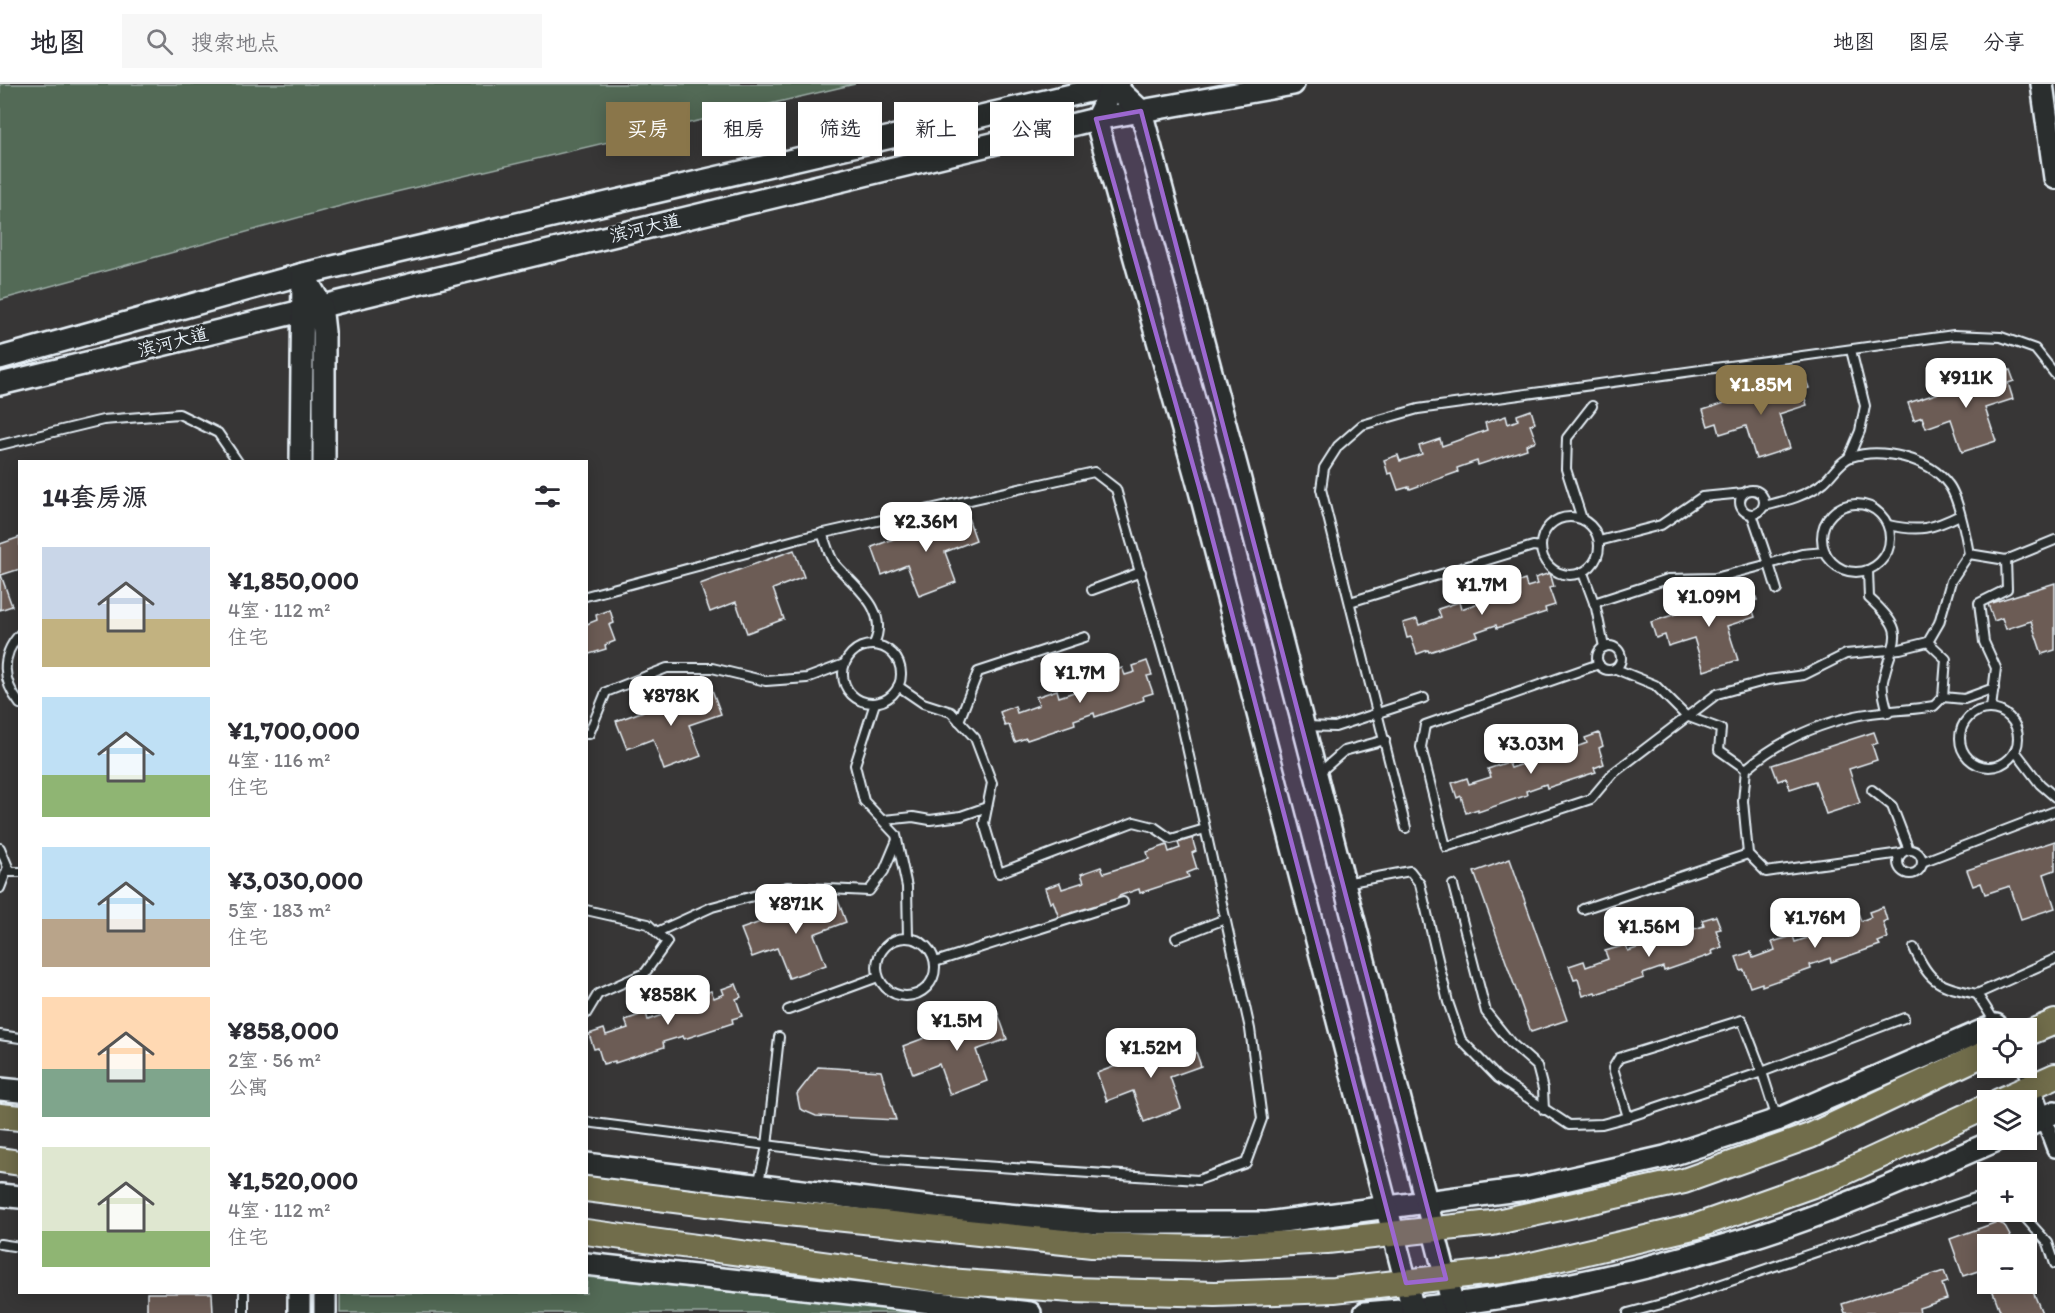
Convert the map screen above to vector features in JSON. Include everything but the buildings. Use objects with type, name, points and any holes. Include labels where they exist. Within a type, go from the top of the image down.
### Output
[{"type":"main road","points":[[2037,1030],[2055,1022]]},
{"type":"main road","points":[[588,1189],[755,1198],[1092,1245],[1207,1248],[1394,1234],[1492,1223],[1684,1181],[1810,1136],[1977,1057]]},
{"type":"main road","points":[[2037,1077],[2055,1076]]},
{"type":"main road","points":[[2012,1090],[2027,1078]]},
{"type":"main road","points":[[588,1232],[948,1281],[1072,1290],[1215,1294],[1334,1290],[1510,1270],[1697,1226],[1830,1179],[1977,1111]]},
{"type":"main road","points":[[0,1116],[18,1118]]},
{"type":"main road","points":[[0,1160],[18,1163]]},
{"type":"street","name":"滨河大道","points":[[0,384],[1096,120],[1293,84]]},
{"type":"street","points":[[2042,84],[2055,178]]},
{"type":"street","name":"滨河大道","points":[[0,358],[303,274],[1116,85]]},
{"type":"street","points":[[1413,1311],[1199,487],[1096,120],[1116,85],[1141,111],[1454,1310]]},
{"type":"street","points":[[303,274],[321,305],[324,332],[324,460]]},
{"type":"street","points":[[301,460],[303,274]]},
{"type":"street","points":[[588,1164],[755,1198],[1099,1223],[1267,1222],[1525,1189],[1665,1157],[1777,1120],[1977,1035]]},
{"type":"street","points":[[2028,1078],[2055,1149]]},
{"type":"street","points":[[0,1089],[18,1091]]},
{"type":"street","points":[[1365,1313],[1454,1310],[1590,1282],[1744,1240],[1890,1187],[1977,1148]]},
{"type":"street","points":[[0,1195],[18,1197]]},
{"type":"street","points":[[588,1264],[1030,1313]]},
{"type":"street","points":[[299,1313],[300,1294]]},
{"type":"street","points":[[325,1294],[325,1313]]},
{"type":"lane","points":[[1406,828],[1321,489],[1324,468],[1338,446],[1362,425],[1418,409],[1954,335],[2001,337],[2035,349],[2055,374]]},
{"type":"lane","points":[[1752,514],[1759,512],[1764,506],[1797,497],[1822,483],[1849,457],[1860,431],[1865,406],[1851,350]]},
{"type":"lane","points":[[1582,519],[1563,518],[1554,522],[1542,537],[1541,547],[1547,565],[1555,572],[1574,576],[1583,573],[1597,559],[1599,541],[1596,532],[1582,519],[1566,469],[1567,438],[1592,406]]},
{"type":"lane","points":[[0,445],[104,420],[179,414],[218,433],[237,460]]},
{"type":"lane","points":[[1599,664],[1425,725],[1421,747],[1446,847],[1591,799],[1612,774],[1717,694],[1768,680],[1804,675],[1846,654],[1894,649],[1928,642],[1939,623],[1952,580],[1969,555],[1960,515],[1949,484],[1917,459],[1886,454],[1849,457]]},
{"type":"lane","points":[[588,595],[822,533],[1094,471],[1116,489],[1176,698],[1250,1029],[1262,1119],[1246,1162],[1198,1180],[877,1159],[588,1122]]},
{"type":"lane","points":[[1599,541],[1661,525],[1702,497],[1744,493],[1751,489],[1759,491],[1764,498],[1764,506]]},
{"type":"lane","points":[[1744,493],[1740,500],[1741,508],[1752,514],[1777,590]]},
{"type":"lane","points":[[1863,505],[1882,516],[1888,525],[1890,536],[1885,556],[1868,570],[1846,571],[1836,566],[1825,552],[1822,535],[1825,524],[1841,507],[1863,505]]},
{"type":"lane","points":[[1888,525],[1909,530],[1934,528],[1960,515]]},
{"type":"lane","points":[[822,533],[833,562],[861,589],[876,615],[878,634],[874,644]]},
{"type":"lane","points":[[1969,555],[2006,560],[2055,540]]},
{"type":"lane","points":[[1350,602],[1533,546],[1541,547]]},
{"type":"lane","points":[[1594,603],[1620,597],[1668,579],[1715,578],[1802,554],[1825,552]]},
{"type":"lane","points":[[1991,708],[1996,668],[1984,642],[1978,603],[2007,589],[2006,560]]},
{"type":"lane","points":[[1868,570],[1869,598],[1888,615],[1896,635],[1894,649],[1882,683],[1888,713]]},
{"type":"lane","points":[[1092,590],[1141,572]]},
{"type":"lane","points":[[1583,573],[1594,603],[1604,647]]},
{"type":"lane","points":[[18,636],[4,651],[5,674],[9,690],[18,701]]},
{"type":"lane","points":[[960,721],[978,672],[1084,637]]},
{"type":"lane","points":[[1922,862],[1919,855],[1905,852],[1766,872],[1748,854],[1743,801],[1746,769],[1770,749],[1817,728],[1856,716],[1934,706],[1943,698],[1946,659],[1928,642]]},
{"type":"lane","points":[[588,734],[606,692],[667,668],[712,668],[766,681],[807,678],[843,664],[856,649],[874,644],[883,646],[897,659],[901,677],[893,694],[875,703],[856,699],[844,684],[843,664]]},
{"type":"lane","points":[[1616,669],[1621,662],[1621,654],[1612,646],[1604,647],[1598,653],[1599,664],[1604,670],[1616,669],[1655,686],[1686,716],[1721,729],[1719,750],[1746,769]]},
{"type":"lane","points":[[647,675],[659,705]]},
{"type":"lane","points":[[898,686],[923,703],[951,712],[975,738],[992,783],[984,823],[999,873],[1134,822],[1154,827],[1171,839],[1205,829]]},
{"type":"lane","points":[[1943,698],[1964,699],[1994,688]]},
{"type":"lane","points":[[1303,726],[1335,727],[1424,698]]},
{"type":"lane","points":[[875,703],[855,765],[864,801],[884,820],[897,840],[907,887],[908,938]]},
{"type":"lane","points":[[1991,708],[2009,716],[2018,732],[2015,751],[2010,759],[1993,767],[1973,763],[1961,748],[1961,728],[1973,713],[1991,708]]},
{"type":"lane","points":[[1316,776],[1344,751],[1385,740]]},
{"type":"lane","points":[[2015,751],[2040,784],[2055,797]]},
{"type":"lane","points":[[1872,790],[1892,806],[1905,852],[1897,864],[1905,874],[1917,872],[1922,862],[2055,812]]},
{"type":"lane","points":[[884,820],[913,817],[930,820],[961,816],[987,807]]},
{"type":"lane","points":[[657,932],[712,907],[787,887],[869,891],[884,871],[897,840]]},
{"type":"lane","points":[[0,848],[6,857],[7,872],[0,888]]},
{"type":"lane","points":[[1583,909],[1748,854]]},
{"type":"lane","points":[[1343,883],[1410,871],[1420,884],[1448,1002],[1461,1040],[1498,1078],[1569,1125],[1602,1124],[1628,1116],[1762,1072],[1904,1017]]},
{"type":"lane","points":[[7,872],[18,872]]},
{"type":"lane","points":[[1453,885],[1486,1012],[1511,1043],[1537,1066],[1544,1110]]},
{"type":"lane","points":[[935,962],[1123,902]]},
{"type":"lane","points":[[588,910],[648,924],[667,942],[645,973],[598,994],[588,1011]]},
{"type":"lane","points":[[1176,938],[1225,919]]},
{"type":"lane","points":[[908,938],[925,945],[935,962],[932,980],[927,988],[909,997],[890,993],[878,977],[878,958],[882,949],[890,942],[908,938]]},
{"type":"lane","points":[[1914,948],[1925,973],[1947,988],[1977,994],[2055,959]]},
{"type":"lane","points":[[788,1010],[878,977]]},
{"type":"lane","points":[[1977,994],[1992,1018]]},
{"type":"lane","points":[[1628,1116],[1613,1068],[1619,1058],[1742,1020],[1777,1120]]},
{"type":"lane","points":[[0,1035],[18,1038]]},
{"type":"lane","points":[[755,1198],[768,1146],[779,1037]]},
{"type":"lane","points":[[1628,1313],[1669,1302],[1977,1198]]},
{"type":"lane","points":[[2032,1222],[2048,1243],[2055,1264]]},
{"type":"lane","points":[[0,1244],[18,1247]]},
{"type":"lane","points":[[244,1294],[244,1313]]},
{"type":"highlighted area","points":[[1141,111],[1446,1279],[1406,1283],[1199,487],[1096,119]]},
{"type":"green space","points":[[0,84],[855,84],[778,102],[702,102],[702,120],[690,123],[690,102],[606,102],[606,143],[366,199],[0,300]]},
{"type":"green space","points":[[588,1277],[927,1313],[340,1313],[340,1294],[588,1294]]}]
